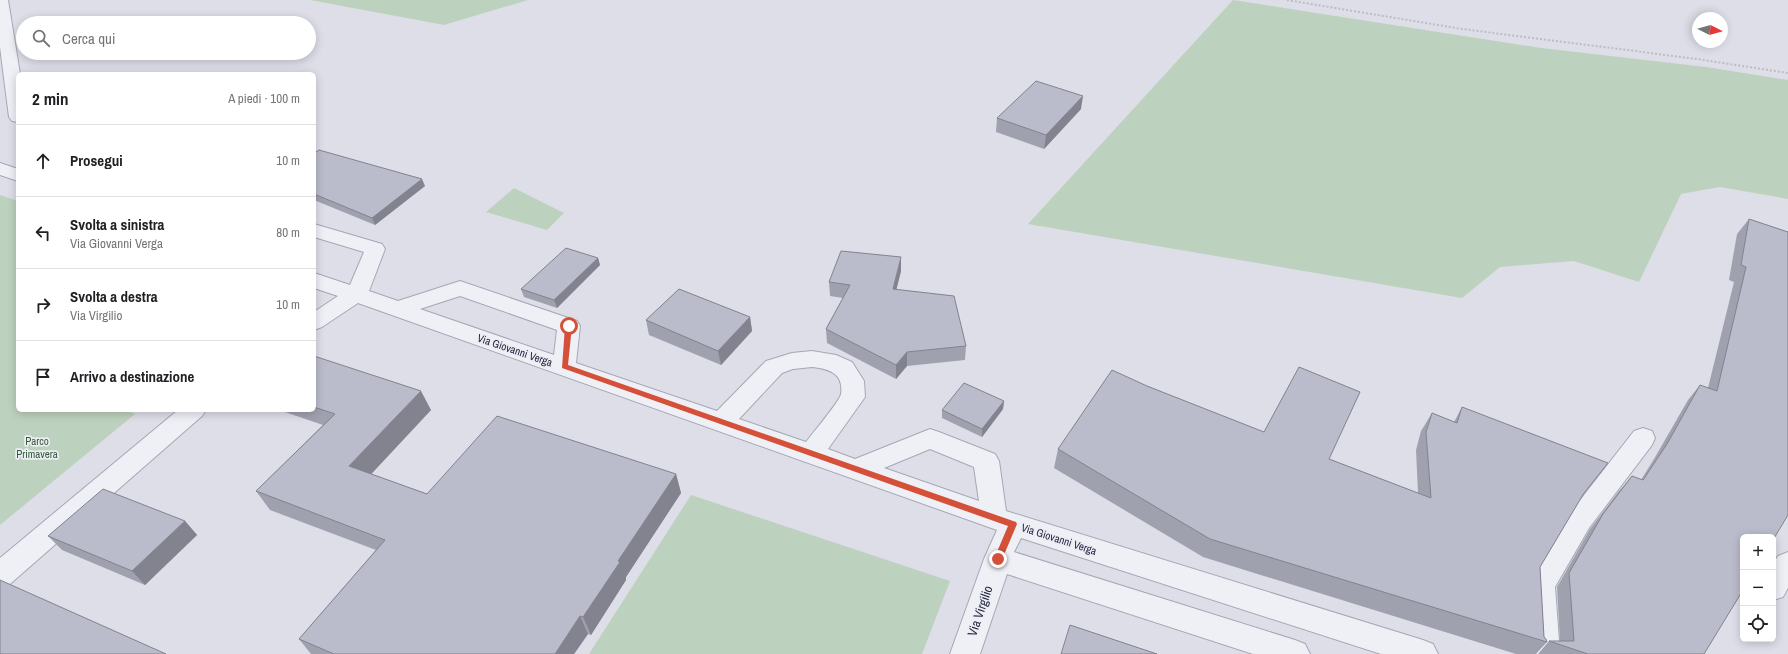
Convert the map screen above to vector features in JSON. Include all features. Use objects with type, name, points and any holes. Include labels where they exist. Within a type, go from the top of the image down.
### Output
[{"type":"street","points":[[1,0],[16,103]]},
{"type":"street","points":[[0,169],[16,174]]},
{"type":"street","points":[[316,231],[375,249],[357,294],[316,321]]},
{"type":"street","name":"Via Giovanni Verga","points":[[316,281],[398,308],[1004,521],[1423,654]]},
{"type":"street","points":[[398,308],[460,288],[569,326],[564,367]]},
{"type":"street","points":[[721,422],[774,367],[792,360],[812,359],[828,361],[844,368],[852,381],[852,397],[811,454]]},
{"type":"street","points":[[0,575],[192,412]]},
{"type":"street","points":[[1545,654],[1541,585],[1580,520],[1644,438]]},
{"type":"street","points":[[856,469],[930,439],[986,461],[1004,521]]},
{"type":"street","name":"Via Virgilio","points":[[965,654],[998,559],[1004,521]]},
{"type":"street","points":[[998,559],[1296,654]]},
{"type":"street","points":[[1776,583],[1788,564]]},
{"type":"path","points":[[1287,0],[1462,29],[1697,59],[1788,73]]},
{"type":"green space","points":[[310,0],[528,0],[444,25]]},
{"type":"green space","points":[[1233,0],[1541,48],[1706,67],[1788,80],[1788,199],[1720,187],[1681,194],[1639,282],[1574,261],[1500,267],[1462,298],[1028,224]]},
{"type":"green space","points":[[514,188],[564,213],[547,230],[486,212]]},
{"type":"green space","name":"Parco Primavera","points":[[0,195],[16,200],[16,412],[130,412],[135,414],[0,525]]},
{"type":"green space","points":[[691,495],[950,581],[922,654],[589,654]]},
{"type":"building","points":[[1036,81],[1083,96],[1046,135],[997,118]]},
{"type":"building","points":[[319,150],[422,179],[372,218],[316,195],[316,152]]},
{"type":"building","points":[[1749,219],[1788,232],[1788,515],[1776,535],[1740,534],[1740,595],[1704,654],[1588,654],[1549,641],[1574,641],[1569,573],[1603,514],[1632,476],[1643,480],[1667,444],[1700,385],[1717,391],[1746,267],[1741,265]]},
{"type":"building","points":[[566,248],[598,258],[554,300],[521,289]]},
{"type":"building","points":[[841,251],[901,257],[893,289],[954,296],[966,346],[907,352],[896,365],[826,329],[850,285],[829,282]]},
{"type":"building","points":[[679,289],[750,317],[718,351],[646,320]]},
{"type":"building","points":[[316,357],[421,391],[349,466],[427,494],[497,416],[676,474],[618,561],[620,562],[583,617],[580,616],[555,654],[334,654],[299,639],[385,540],[256,491],[335,414],[316,408]]},
{"type":"building","points":[[1299,367],[1360,392],[1329,459],[1431,498],[1426,432],[1432,413],[1457,423],[1462,407],[1608,463],[1584,493],[1540,567],[1544,637],[1547,642],[1210,539],[1058,449],[1112,370],[1147,386],[1264,432]]},
{"type":"building","points":[[964,383],[1004,401],[982,429],[942,410]]},
{"type":"building","points":[[103,489],[185,521],[132,571],[48,536]]},
{"type":"building","points":[[0,580],[166,654],[0,654]]},
{"type":"building","points":[[1070,625],[1157,654],[1061,654]]},
{"type":"route","points":[[569,326],[564,367],[1013,524],[998,559]]}]
